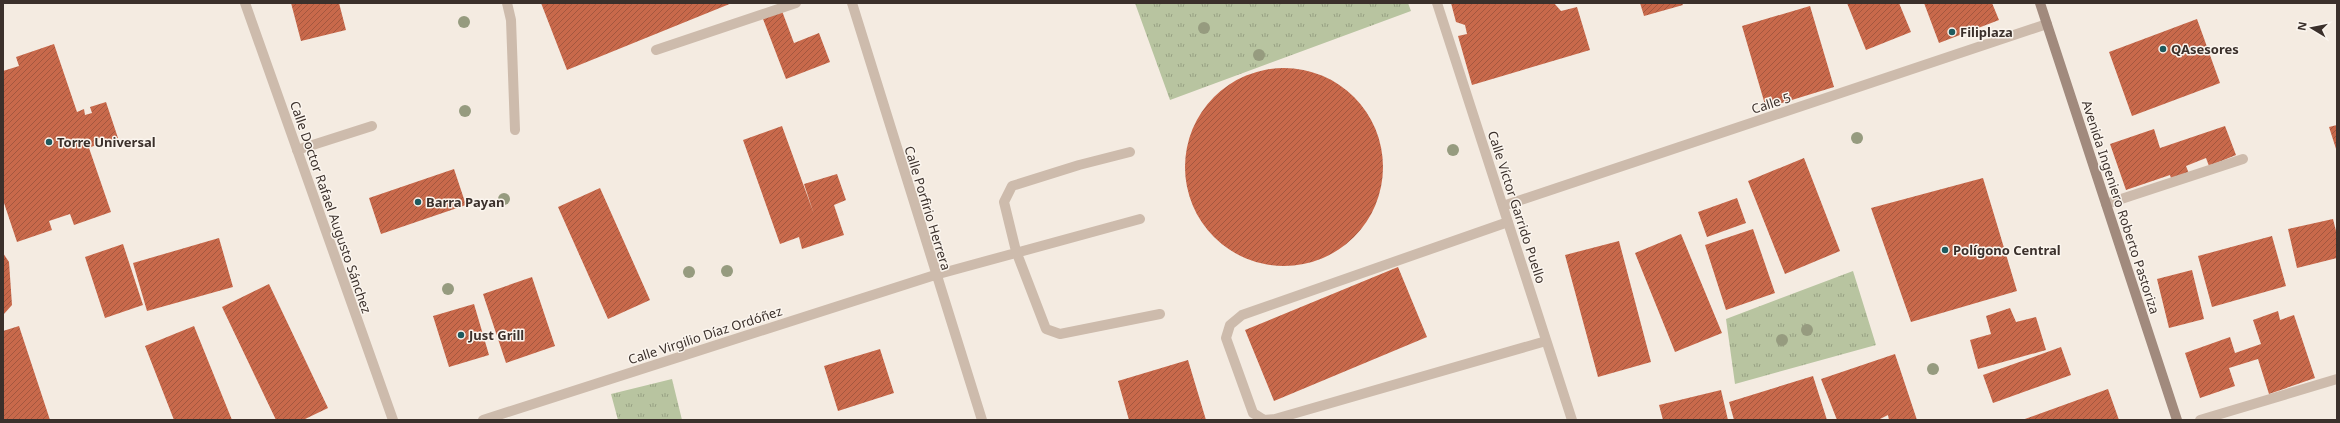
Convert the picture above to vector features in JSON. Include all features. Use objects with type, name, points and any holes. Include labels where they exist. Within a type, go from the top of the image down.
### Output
[{"type":"street","name":"Calle Doctor Rafael Augusto Sánchez","points":[[245,3],[393,420]]},
{"type":"street","points":[[507,3],[511,20],[515,130]]},
{"type":"street","points":[[656,50],[796,3]]},
{"type":"street","name":"Calle Porfirio Herrera","points":[[852,3],[935,275],[982,420]]},
{"type":"street","name":"Calle Víctor Garrido Puello","points":[[1437,3],[1572,420]]},
{"type":"street","name":"Avenida Ingeniero Roberto Pastoriza","points":[[2040,3],[2177,420]]},
{"type":"street","name":"Calle 5","points":[[1503,206],[2047,24]]},
{"type":"street","points":[[297,150],[372,126]]},
{"type":"street","points":[[1130,152],[1079,165],[1012,186],[1004,202],[1016,251],[1046,329],[1060,334],[1160,314]]},
{"type":"street","points":[[2106,204],[2243,158]]},
{"type":"street","name":"Calle Virgilio Díaz Ordóñez","points":[[483,420],[935,275],[1016,251],[1140,219]]},
{"type":"street","points":[[1508,222],[1242,315],[1230,324],[1226,338],[1253,413],[1264,420],[1283,417],[1546,341]]},
{"type":"street","points":[[2200,420],[2337,379]]},
{"type":"green space","points":[[1135,3],[1408,3],[1411,11],[1170,100]]},
{"type":"green space","points":[[1853,271],[1876,345],[1735,384],[1726,319]]},
{"type":"green space","points":[[672,379],[682,420],[618,420],[611,394]]},
{"type":"building","points":[[291,3],[339,3],[346,30],[301,41]]},
{"type":"building","points":[[541,3],[732,3],[567,70]]},
{"type":"building","points":[[1451,3],[1554,3],[1561,11],[1577,7],[1590,50],[1472,85],[1458,36],[1467,34],[1465,25],[1456,22]]},
{"type":"building","points":[[1640,3],[1682,3],[1683,5],[1644,16]]},
{"type":"building","points":[[1847,3],[1899,3],[1911,32],[1866,50]]},
{"type":"building","name":"Filiplaza","points":[[1924,3],[1992,3],[1999,20],[1939,43]]},
{"type":"building","points":[[1810,6],[1834,87],[1766,108],[1742,26]]},
{"type":"building","points":[[782,11],[794,43],[819,33],[830,62],[786,79],[763,19]]},
{"type":"building","points":[[2197,19],[2220,83],[2132,116],[2109,52]]},
{"type":"building","name":"Torre Universal","points":[[54,44],[77,112],[84,109],[85,115],[92,113],[90,107],[106,102],[118,138],[102,143],[100,138],[94,140],[96,145],[89,148],[111,212],[74,225],[70,214],[49,221],[52,230],[17,242],[3,200],[3,71],[19,66],[16,57]]},
{"type":"building","points":[[1274,68],[1294,68],[1313,72],[1331,79],[1347,90],[1361,104],[1372,120],[1376,129],[1383,157],[1383,177],[1379,196],[1372,214],[1361,230],[1347,244],[1331,255],[1313,262],[1294,266],[1274,266],[1255,262],[1237,255],[1221,244],[1207,230],[1196,214],[1189,196],[1185,177],[1185,157],[1189,138],[1196,120],[1207,104],[1221,90],[1237,79],[1255,72]]},
{"type":"building","points":[[2337,125],[2337,152],[2329,127]]},
{"type":"building","points":[[782,126],[814,214],[804,184],[837,174],[846,200],[834,205],[844,235],[802,249],[799,237],[780,244],[743,140]]},
{"type":"building","points":[[2225,126],[2236,155],[2209,166],[2206,158],[2186,166],[2189,174],[2172,181],[2170,175],[2126,190],[2110,144],[2154,129],[2160,148]]},
{"type":"building","points":[[1804,158],[1840,251],[1785,274],[1748,181]]},
{"type":"building","name":"Barra Payan","points":[[454,169],[466,205],[381,234],[369,198]]},
{"type":"building","name":"Polígono Central","points":[[1983,178],[2017,291],[1911,322],[1871,208]]},
{"type":"building","points":[[600,188],[650,300],[608,319],[558,207]]},
{"type":"building","points":[[1737,198],[1746,223],[1707,237],[1698,212]]},
{"type":"building","points":[[2333,219],[2337,235],[2337,258],[2297,268],[2288,229]]},
{"type":"building","points":[[1753,229],[1775,293],[1726,310],[1705,245]]},
{"type":"building","points":[[1681,234],[1722,333],[1675,352],[1635,253]]},
{"type":"building","points":[[2272,236],[2286,286],[2212,307],[2198,256]]},
{"type":"building","points":[[219,238],[233,287],[147,311],[133,263]]},
{"type":"building","points":[[1619,241],[1651,362],[1598,377],[1565,255]]},
{"type":"building","points":[[123,244],[143,305],[105,318],[85,257]]},
{"type":"building","points":[[3,253],[9,262],[12,305],[3,315]]},
{"type":"building","points":[[1398,267],[1427,337],[1274,401],[1245,330]]},
{"type":"building","points":[[2192,270],[2204,319],[2169,328],[2157,279]]},
{"type":"building","points":[[532,277],[555,346],[506,363],[483,294]]},
{"type":"building","points":[[269,284],[328,408],[303,420],[276,420],[222,307]]},
{"type":"building","name":"Just Grill","points":[[474,304],[489,355],[449,367],[433,316]]},
{"type":"building","points":[[2010,308],[2016,322],[2036,317],[2046,350],[1978,369],[1970,340],[1991,334],[1986,316]]},
{"type":"building","points":[[2278,311],[2280,320],[2294,315],[2315,378],[2269,394],[2258,359],[2229,368],[2235,386],[2200,398],[2185,353],[2230,337],[2235,353],[2261,344],[2253,320]]},
{"type":"building","points":[[19,326],[50,420],[3,420],[3,331]]},
{"type":"building","points":[[194,326],[232,420],[174,420],[145,346]]},
{"type":"building","points":[[2061,347],[2071,375],[1993,403],[1983,375]]},
{"type":"building","points":[[880,349],[894,393],[838,411],[824,366]]},
{"type":"building","points":[[1895,354],[1917,420],[1889,420],[1888,415],[1878,420],[1837,420],[1821,379]]},
{"type":"building","points":[[1188,360],[1206,420],[1129,420],[1118,381]]},
{"type":"building","points":[[1813,376],[1827,420],[1734,420],[1729,402]]},
{"type":"building","points":[[2108,389],[2119,420],[2022,420]]},
{"type":"building","points":[[1721,390],[1728,420],[1663,420],[1659,405]]},
{"type":"place","name":"Filiplaza","points":[[1952,32]]},
{"type":"place","name":"QAsesores","points":[[2163,49]]},
{"type":"place","name":"Torre Universal","points":[[49,142]]},
{"type":"place","name":"Barra Payan","points":[[418,202]]},
{"type":"place","name":"Polígono Central","points":[[1945,250]]},
{"type":"place","name":"Just Grill","points":[[461,335]]}]
